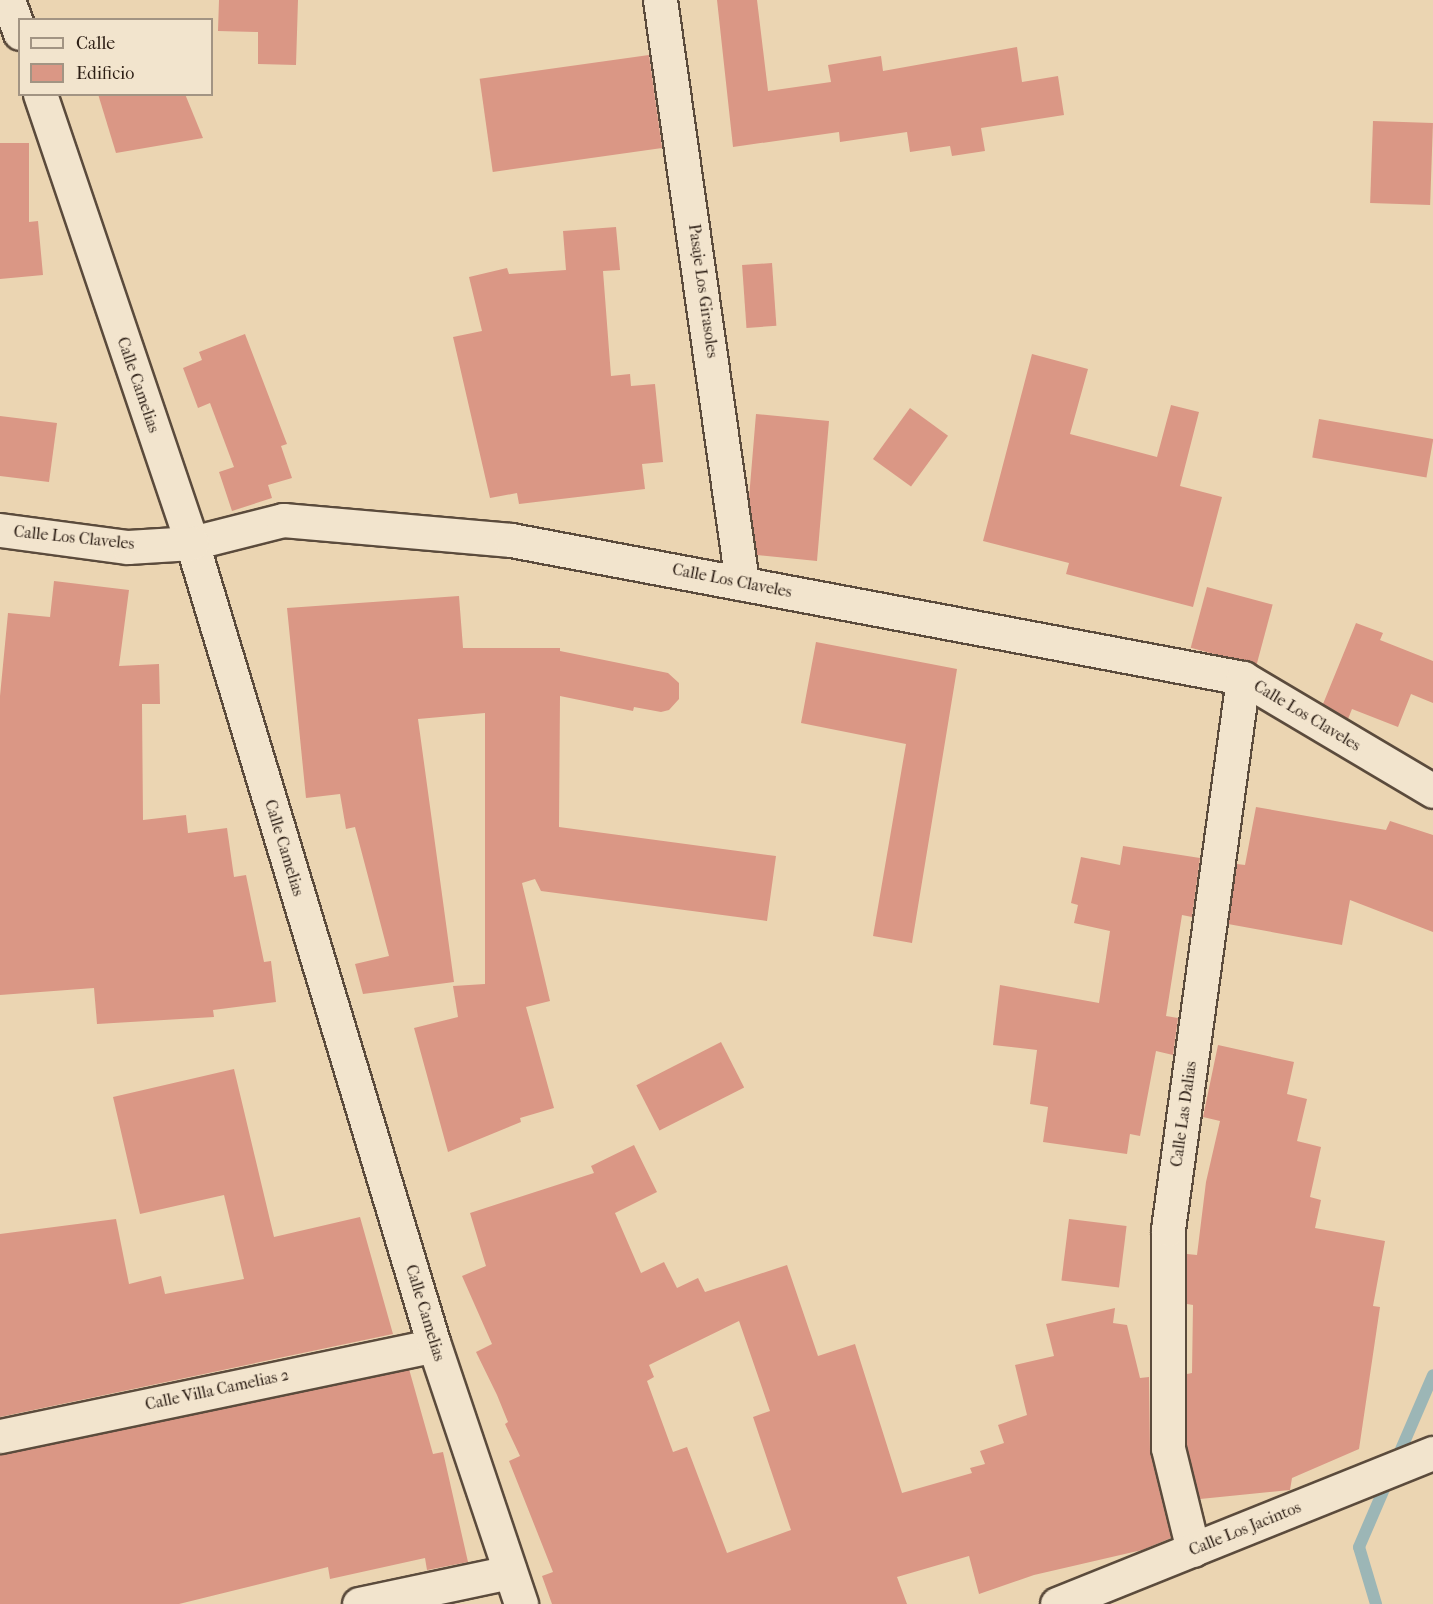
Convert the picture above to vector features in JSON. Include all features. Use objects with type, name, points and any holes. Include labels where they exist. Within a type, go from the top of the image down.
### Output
[{"type":"street","points":[[8,0],[18,28]]},
{"type":"street","name":"Pasaje Los Girasoles","points":[[660,0],[742,583]]},
{"type":"street","name":"Calle Camelias","points":[[41,96],[192,543],[434,1345],[521,1604]]},
{"type":"street","name":"Calle Los Claveles","points":[[0,530],[128,547],[192,543],[283,520],[511,540],[1243,678],[1433,791]]},
{"type":"street","name":"Calle Las Dalias","points":[[1192,1550],[1168,1448],[1168,1229],[1243,678]]},
{"type":"street","name":"Calle Villa Camelias 2","points":[[0,1436],[434,1345]]},
{"type":"street","name":"Calle Los Jacintos","points":[[1057,1604],[1433,1453]]},
{"type":"street","points":[[359,1604],[510,1572]]},
{"type":"building","points":[[219,0],[298,0],[296,65],[258,64],[258,32],[218,31]]},
{"type":"building","points":[[717,0],[757,0],[768,91],[831,82],[828,65],[881,56],[883,71],[1017,47],[1022,82],[1058,76],[1064,115],[981,128],[985,151],[952,156],[950,146],[910,152],[907,132],[840,142],[839,132],[733,147]]},
{"type":"building","points":[[649,55],[662,148],[493,172],[480,79]]},
{"type":"building","points":[[99,96],[186,96],[203,138],[116,153]]},
{"type":"building","points":[[1373,121],[1433,123],[1430,205],[1370,203]]},
{"type":"building","points":[[0,143],[29,143],[29,222],[38,221],[43,275],[0,279]]},
{"type":"building","points":[[616,227],[620,270],[603,271],[611,376],[630,374],[631,386],[655,384],[663,462],[642,464],[645,489],[519,504],[517,493],[490,498],[453,337],[482,331],[469,277],[507,268],[509,274],[566,270],[563,231]]},
{"type":"building","points":[[772,263],[776,326],[746,328],[742,265]]},
{"type":"building","points":[[245,334],[287,444],[281,446],[292,478],[268,485],[272,498],[232,511],[219,472],[234,467],[210,403],[198,408],[183,368],[202,360],[199,352]]},
{"type":"building","points":[[1032,354],[1088,369],[1070,434],[1157,457],[1171,405],[1199,412],[1180,486],[1222,497],[1193,607],[1066,574],[1069,563],[983,541]]},
{"type":"building","points":[[910,408],[948,436],[911,487],[873,459]]},
{"type":"building","points":[[756,414],[829,421],[817,561],[757,555],[749,498]]},
{"type":"building","points":[[0,416],[57,423],[49,482],[0,476]]},
{"type":"building","points":[[1319,419],[1433,439],[1426,478],[1312,457]]},
{"type":"building","points":[[54,581],[129,590],[119,666],[159,664],[160,704],[142,704],[143,820],[186,815],[188,833],[227,828],[234,877],[246,875],[264,962],[271,961],[276,1002],[213,1010],[214,1017],[97,1024],[94,988],[0,995],[0,696],[8,613],[50,617]]},
{"type":"building","points":[[1207,587],[1273,605],[1256,665],[1191,648]]},
{"type":"building","points":[[459,596],[463,648],[560,648],[560,651],[668,673],[679,683],[679,699],[669,710],[661,712],[634,707],[633,711],[560,696],[559,827],[776,856],[767,921],[541,891],[535,879],[522,883],[550,1001],[526,1007],[554,1108],[520,1118],[521,1122],[448,1152],[414,1028],[458,1017],[453,986],[485,984],[485,713],[418,719],[454,982],[363,994],[355,964],[389,956],[355,827],[346,829],[340,794],[306,798],[287,608]]},
{"type":"building","points":[[1356,623],[1383,633],[1380,640],[1433,661],[1433,703],[1411,694],[1398,727],[1352,709],[1348,719],[1323,704]]},
{"type":"building","points":[[816,642],[957,669],[912,943],[873,936],[906,744],[801,723]]},
{"type":"building","points":[[1256,807],[1386,830],[1390,821],[1433,835],[1433,932],[1350,900],[1342,945],[1228,924],[1237,864],[1245,865]]},
{"type":"building","points":[[1123,846],[1200,858],[1192,917],[1182,915],[1166,1016],[1178,1018],[1173,1055],[1156,1051],[1140,1136],[1130,1134],[1127,1154],[1043,1142],[1048,1107],[1030,1104],[1037,1050],[993,1045],[1000,985],[1099,1003],[1110,931],[1074,923],[1078,905],[1071,903],[1081,857],[1120,865]]},
{"type":"building","points":[[721,1042],[744,1087],[660,1131],[636,1085]]},
{"type":"building","points":[[1218,1045],[1294,1062],[1287,1094],[1307,1099],[1297,1141],[1321,1147],[1310,1197],[1321,1200],[1315,1228],[1385,1241],[1373,1306],[1380,1307],[1359,1449],[1292,1478],[1290,1490],[1200,1499],[1187,1446],[1187,1374],[1192,1373],[1193,1305],[1187,1304],[1187,1254],[1197,1255],[1206,1182],[1220,1121],[1203,1117]]},
{"type":"building","points":[[234,1069],[274,1237],[360,1217],[393,1334],[0,1417],[0,1234],[116,1219],[129,1284],[161,1276],[165,1294],[244,1279],[224,1195],[140,1214],[113,1097]]},
{"type":"building","points":[[634,1145],[657,1192],[615,1213],[641,1273],[664,1262],[677,1288],[698,1278],[705,1292],[787,1265],[818,1356],[855,1344],[902,1493],[972,1473],[970,1468],[985,1464],[980,1451],[1004,1443],[998,1425],[1027,1415],[1015,1365],[1054,1356],[1046,1324],[1115,1308],[1113,1323],[1127,1325],[1140,1378],[1149,1377],[1150,1452],[1171,1538],[1142,1550],[1034,1575],[979,1594],[969,1556],[897,1577],[907,1604],[552,1604],[542,1576],[553,1572],[509,1461],[520,1456],[505,1424],[508,1422],[497,1395],[476,1352],[492,1344],[462,1276],[486,1266],[470,1213],[594,1173],[591,1166]],"holes":[[[739,1321],[770,1411],[753,1417],[791,1530],[727,1553],[687,1447],[673,1452],[647,1381],[654,1377],[649,1365]]]},
{"type":"building","points":[[1069,1219],[1127,1226],[1119,1288],[1061,1281]]},
{"type":"building","points":[[409,1369],[433,1454],[443,1452],[468,1562],[427,1570],[425,1558],[330,1579],[328,1567],[179,1604],[0,1604],[0,1454]]},
{"type":"waterway","points":[[1376,1604],[1359,1547],[1433,1375]]}]
